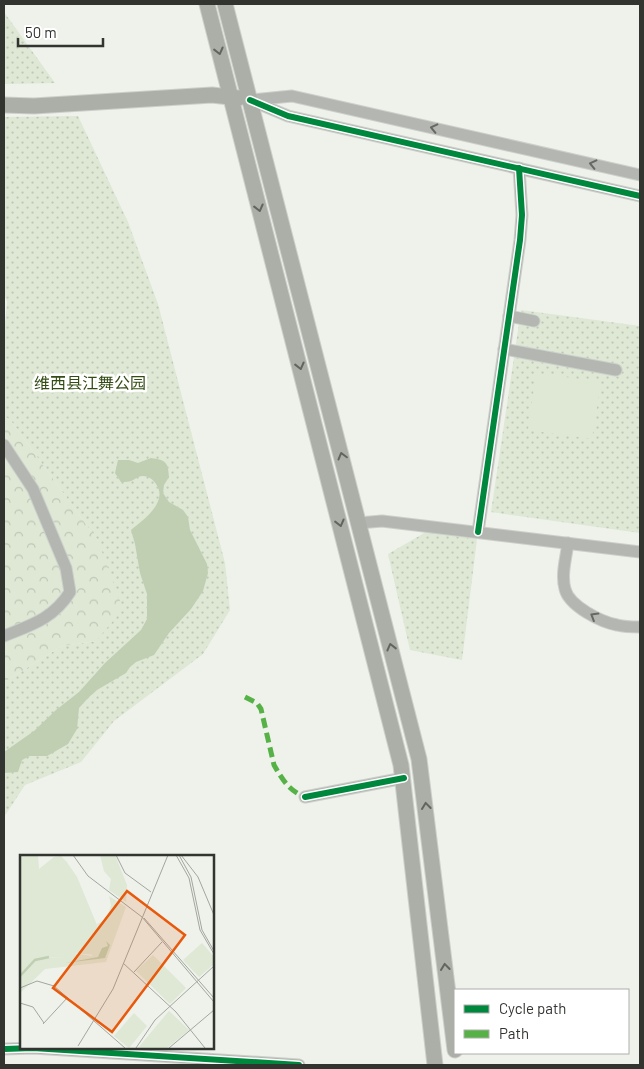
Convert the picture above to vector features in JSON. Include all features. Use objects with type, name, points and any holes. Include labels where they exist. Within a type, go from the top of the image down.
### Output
[{"type":"main road","points":[[207,4],[404,778],[435,1065]]},
{"type":"main road","points":[[226,4],[419,759],[454,1043]]},
{"type":"main road","points":[[4,105],[34,106],[212,95],[250,100]]},
{"type":"street","points":[[250,100],[292,96],[640,175]]},
{"type":"street","points":[[250,100],[288,116],[640,196]]},
{"type":"street","points":[[478,532],[522,215],[518,168]]},
{"type":"street","points":[[509,316],[534,321]]},
{"type":"street","points":[[504,349],[616,370]]},
{"type":"street","points":[[4,445],[33,489],[66,568],[70,592],[64,602],[45,619],[4,636]]},
{"type":"street","points":[[359,523],[382,520],[640,552]]},
{"type":"street","points":[[568,543],[564,583],[567,596],[572,602],[598,619],[617,625],[640,628]]},
{"type":"street","points":[[305,797],[404,778]]},
{"type":"street","points":[[4,1050],[20,1049]]},
{"type":"street","points":[[43,1049],[150,1060],[299,1065]]},
{"type":"green space","points":[[4,12],[55,83],[4,84]]},
{"type":"green space","name":"维西县江舞公园","points":[[78,116],[128,222],[158,304],[225,563],[230,610],[203,654],[114,721],[81,762],[25,785],[4,817],[4,682],[62,646],[96,641],[98,541],[11,421],[4,416],[4,335],[7,302],[4,293],[4,117]]},
{"type":"green space","points":[[521,310],[640,326],[640,533],[491,512]]},
{"type":"green space","points":[[536,373],[601,382],[592,439],[528,430]]},
{"type":"green space","points":[[4,416],[11,421],[98,541],[123,609],[96,641],[62,646],[4,682]]},
{"type":"green space","points":[[426,532],[477,539],[462,660],[410,650],[388,554]]},
{"type":"shaded area","points":[[151,458],[163,461],[167,465],[169,477],[164,485],[163,493],[169,502],[183,510],[188,517],[190,530],[207,564],[208,573],[203,591],[154,655],[136,662],[126,673],[97,690],[79,708],[77,729],[68,744],[47,756],[30,756],[22,760],[18,772],[4,773],[4,752],[34,731],[79,692],[105,663],[141,630],[147,619],[147,594],[140,573],[131,530],[153,510],[157,504],[159,491],[155,482],[149,477],[140,476],[121,482],[115,473],[118,460],[129,460],[138,463]]},
{"type":"marked path","points":[[245,697],[257,703],[261,709],[274,765],[290,788],[305,797]]},
{"type":"cycle path","points":[[250,100],[288,116],[640,196]]},
{"type":"cycle path","points":[[478,532],[520,240],[522,215],[519,168]]},
{"type":"cycle path","points":[[305,797],[404,778]]},
{"type":"cycle path","points":[[4,1049],[20,1048]]},
{"type":"cycle path","points":[[49,1049],[299,1065]]}]
